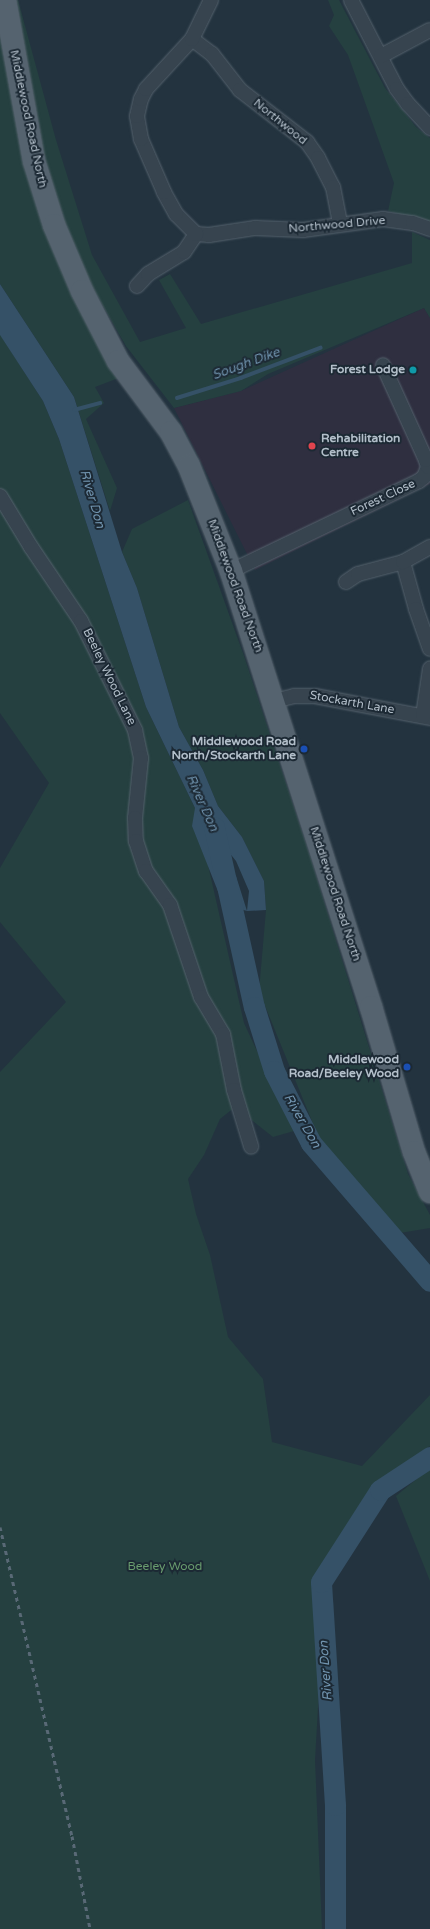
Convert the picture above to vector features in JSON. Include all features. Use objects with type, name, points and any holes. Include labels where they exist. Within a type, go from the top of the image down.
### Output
[{"type":"main road","name":"Middlewood Road North","points":[[5,0],[34,161],[61,243],[82,291],[118,361],[171,432],[189,466],[231,571],[369,999],[414,1152],[430,1192]]},
{"type":"street","points":[[137,286],[148,274],[184,252],[196,234],[176,214],[164,192],[141,139],[137,116],[141,99],[146,89],[192,39],[211,0]]},
{"type":"street","points":[[351,0],[408,104],[430,128]]},
{"type":"street","points":[[381,56],[430,30]]},
{"type":"street","name":"Northwood","points":[[192,39],[212,54],[240,90],[307,142],[318,158],[333,187],[340,223]]},
{"type":"street","name":"Northwood Drive","points":[[196,234],[209,235],[249,229],[303,230],[340,223],[383,219],[413,223],[430,230]]},
{"type":"street","name":"Forest Close","points":[[231,571],[424,477],[428,467],[426,460],[383,365]]},
{"type":"street","name":"Beeley Wood Lane","points":[[0,496],[31,548],[81,621],[135,730],[141,758],[135,818],[136,841],[146,871],[170,905],[201,997],[223,1034],[234,1090],[251,1146]]},
{"type":"street","points":[[346,582],[358,574],[403,562],[430,548]]},
{"type":"street","points":[[403,562],[416,609],[430,649]]},
{"type":"street","points":[[426,717],[430,669]]},
{"type":"street","name":"Stockarth Lane","points":[[274,701],[294,696],[315,696],[426,717]]},
{"type":"shaded area","name":"Rehabilitation Centre","points":[[424,308],[430,318],[430,484],[255,570],[174,408],[241,391]]},
{"type":"green space","points":[[12,0],[18,0],[56,140],[92,255],[140,342],[186,328],[159,280],[170,274],[201,324],[412,263],[412,232],[430,240],[430,318],[424,308],[268,374],[241,391],[174,408],[126,346],[81,268],[52,195],[35,120]]},
{"type":"green space","points":[[328,0],[339,0],[385,88],[416,127],[430,138],[430,222],[388,211],[394,183],[348,55],[329,26],[334,15]]},
{"type":"green space","points":[[0,4],[33,186],[124,379],[116,379],[95,387],[104,403],[86,419],[117,488],[110,511],[74,397],[0,284]]},
{"type":"green space","name":"Beeley Wood","points":[[0,334],[43,401],[59,439],[146,707],[195,808],[244,1023],[294,1131],[273,1137],[235,1107],[220,1119],[204,1155],[188,1179],[196,1214],[210,1255],[228,1337],[263,1379],[272,1442],[362,1466],[430,1395],[430,1446],[401,1468],[337,1545],[323,1621],[315,1760],[322,1929],[0,1929],[0,1072],[66,1002],[0,922],[0,868],[49,783],[0,713]]},
{"type":"green space","points":[[188,500],[244,656],[310,856],[408,1174],[430,1215],[430,1228],[400,1233],[318,1136],[259,991],[266,910],[264,881],[242,837],[218,806],[203,770],[179,727],[137,588],[122,552],[132,529]]},
{"type":"green space","points":[[430,1468],[430,1581],[396,1496]]},
{"type":"water","points":[[0,284],[74,397],[122,552],[137,588],[179,727],[203,770],[218,806],[242,837],[264,881],[266,910],[247,911],[223,904],[192,826],[195,808],[146,707],[59,439],[43,401],[0,335]],"holes":[[[216,836],[236,861],[249,891],[247,911],[236,876],[220,854]]]},
{"type":"waterway","name":"Sough Dike","points":[[177,398],[241,378],[320,348]]},
{"type":"waterway","name":"Sough Dike","points":[[74,410],[100,403]]},
{"type":"waterway","name":"River Don","points":[[206,808],[214,827],[254,1007],[274,1071],[311,1143],[430,1281]]},
{"type":"waterway","name":"River Don","points":[[335,1929],[335,1805],[321,1582],[380,1490],[430,1457]]},
{"type":"railway","points":[[0,1527],[72,1836],[90,1929]]},
{"type":"place","name":"Forest Lodge","points":[[413,370]]},
{"type":"place","name":"Rehabilitation Centre","points":[[312,446]]},
{"type":"place","name":"Middlewood Road North/Stockarth Lane","points":[[304,749]]},
{"type":"place","name":"Middlewood Road/Beeley Wood","points":[[407,1067]]}]
